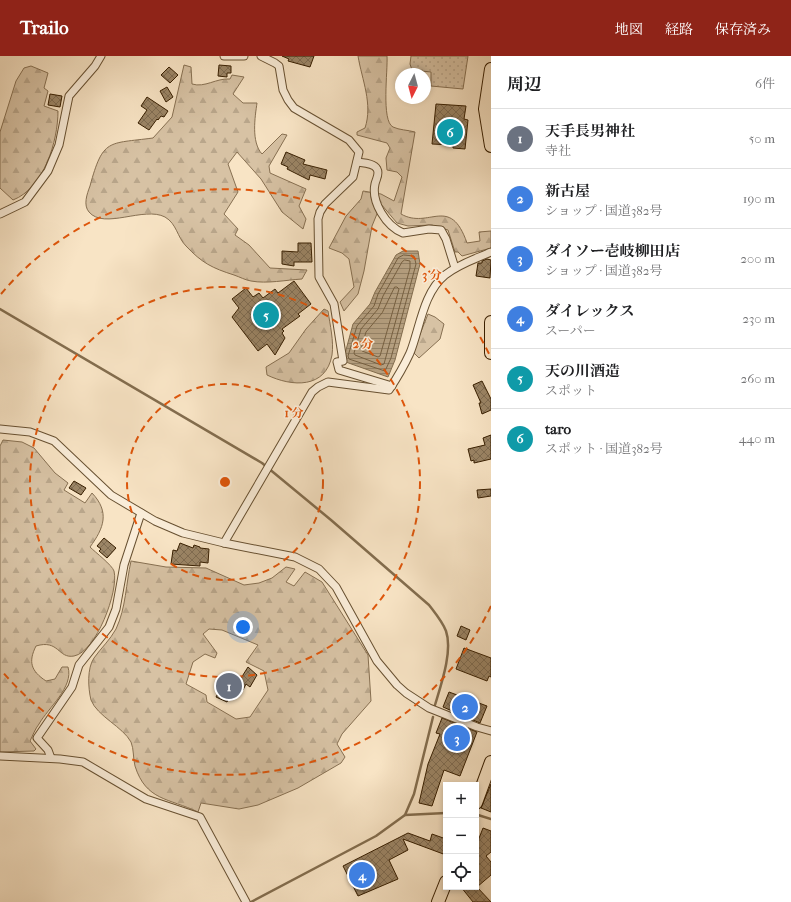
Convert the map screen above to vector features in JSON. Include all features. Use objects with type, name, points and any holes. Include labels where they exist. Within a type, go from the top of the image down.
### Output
[{"type":"highway","points":[[490,142],[486,122],[485,99],[491,69]]},
{"type":"highway","points":[[491,322],[491,353]]},
{"type":"highway","points":[[479,795],[491,762]]},
{"type":"highway","points":[[438,902],[443,890]]},
{"type":"street","points":[[0,214],[25,202],[48,171],[59,145],[69,96],[95,66],[101,56]]},
{"type":"street","points":[[224,56],[244,56]]},
{"type":"street","points":[[261,56],[275,62],[278,66],[283,90],[294,108],[355,145],[359,152],[353,177],[325,204],[320,212],[317,232],[319,277],[334,304],[343,360],[337,362],[339,370],[392,386]]},
{"type":"street","points":[[357,162],[370,164],[378,170],[379,173],[374,185],[377,208],[391,225],[403,233],[429,229],[441,230],[446,239],[455,268]]},
{"type":"street","points":[[224,543],[293,423],[318,387],[328,382],[389,390],[410,352],[431,296],[443,276],[455,268],[491,252]]},
{"type":"street","points":[[0,429],[30,432],[54,441],[112,495],[141,513],[183,533],[295,557],[319,569],[336,587],[377,661],[397,685],[429,708],[491,731]]},
{"type":"street","points":[[51,758],[48,750],[37,738],[72,687],[79,665],[109,627],[116,609],[124,565],[141,513]]},
{"type":"street","points":[[0,756],[51,758],[88,764],[146,799],[200,817],[246,902]]},
{"type":"green space","points":[[358,56],[387,56],[386,106],[389,123],[395,128],[415,132],[401,214],[411,218],[438,216],[453,220],[460,228],[467,243],[480,241],[479,232],[491,231],[491,248],[462,256],[458,252],[455,252],[448,230],[432,225],[408,226],[397,223],[381,204],[372,226],[364,271],[358,294],[344,311],[340,302],[354,287],[349,259],[342,253],[329,248],[346,216],[361,199],[363,191],[381,194],[394,201],[402,177],[397,172],[387,170],[386,158],[390,148],[387,143],[357,135],[357,132],[365,128],[368,110],[366,92]]},
{"type":"green space","points":[[411,56],[468,56],[463,89],[431,86],[431,68],[411,68],[410,64]]},
{"type":"green space","points":[[184,65],[191,67],[192,84],[197,85],[230,79],[232,75],[244,77],[233,94],[243,103],[257,103],[255,136],[256,143],[262,154],[282,134],[287,135],[269,166],[270,173],[306,189],[299,206],[306,219],[303,229],[282,212],[261,179],[237,152],[228,164],[238,192],[224,214],[238,229],[235,235],[249,245],[270,268],[307,270],[302,279],[276,282],[257,282],[247,280],[219,270],[202,261],[186,246],[175,227],[165,217],[156,214],[146,214],[104,219],[96,217],[87,209],[86,199],[88,192],[99,159],[104,151],[117,143],[153,138],[172,117]]},
{"type":"green space","points":[[31,66],[48,73],[44,88],[48,91],[44,106],[58,111],[57,123],[52,149],[41,174],[24,194],[13,200],[0,188],[0,132],[16,81],[24,68]]},
{"type":"green space","points":[[324,309],[328,311],[332,333],[332,355],[329,366],[323,374],[307,382],[297,383],[287,382],[267,375],[266,367],[289,353],[306,329]]},
{"type":"green space","points":[[428,314],[444,324],[440,339],[419,358],[413,352]]},
{"type":"green space","points":[[3,440],[22,442],[34,448],[55,473],[68,483],[64,490],[85,503],[92,493],[98,500],[103,513],[102,527],[90,547],[113,568],[115,580],[113,592],[104,620],[98,633],[82,652],[74,656],[69,656],[49,645],[36,646],[32,657],[32,666],[37,674],[46,681],[55,679],[62,667],[68,667],[69,675],[64,690],[35,730],[30,741],[36,749],[34,751],[0,752],[0,446]]},
{"type":"green space","points":[[131,561],[166,567],[206,568],[244,585],[259,583],[272,578],[286,567],[295,569],[286,582],[294,586],[305,572],[322,582],[368,655],[371,701],[342,734],[337,744],[345,757],[341,763],[298,788],[258,805],[239,809],[201,803],[198,812],[168,801],[152,792],[145,786],[135,766],[131,742],[122,731],[94,706],[89,690],[89,673],[92,662],[114,633],[122,613]],"holes":[[[209,629],[222,630],[258,645],[246,662],[264,671],[268,690],[250,717],[236,719],[207,702],[206,695],[186,684],[193,662],[205,654],[215,658],[217,653],[203,634]]]},
{"type":"water","points":[[403,251],[418,251],[420,264],[395,360],[388,377],[343,361],[353,324],[370,304],[375,292],[396,255]]},
{"type":"building","points":[[282,56],[314,56],[310,67],[288,61],[289,59]]},
{"type":"building","points":[[219,65],[231,66],[231,73],[227,73],[227,77],[218,76]]},
{"type":"building","points":[[169,67],[178,75],[170,83],[161,75]]},
{"type":"building","points":[[167,87],[173,97],[166,102],[160,91]]},
{"type":"building","points":[[50,94],[62,96],[60,107],[48,105]]},
{"type":"building","points":[[147,97],[168,111],[164,117],[161,116],[158,120],[157,119],[149,130],[138,123],[147,110],[141,106]]},
{"type":"building","points":[[436,104],[466,106],[464,119],[468,120],[465,149],[453,148],[453,145],[432,144]]},
{"type":"building","points":[[286,152],[305,160],[303,164],[327,170],[325,179],[310,175],[309,180],[287,169],[288,167],[281,164]]},
{"type":"building","points":[[298,243],[311,243],[312,262],[294,262],[294,266],[282,264],[282,251],[298,252]]},
{"type":"building","points":[[487,259],[491,260],[490,278],[476,276],[478,263],[482,263],[482,261]]},
{"type":"building","points":[[294,281],[311,304],[298,314],[300,316],[282,329],[284,331],[282,333],[285,338],[275,355],[267,344],[258,351],[232,317],[239,308],[232,299],[246,288],[253,297],[259,293],[263,298],[275,289],[278,293]]},
{"type":"building","points":[[482,381],[491,399],[491,410],[482,414],[479,403],[481,403],[473,385]]},
{"type":"building","points":[[491,435],[491,459],[474,463],[474,460],[471,461],[468,449],[485,445],[483,438]]},
{"type":"building","points":[[74,481],[86,488],[81,495],[69,488]]},
{"type":"building","points":[[491,489],[491,496],[478,498],[477,490]]},
{"type":"building","points":[[104,538],[116,548],[107,558],[99,551],[101,549],[97,546]]},
{"type":"building","points":[[180,543],[193,548],[194,545],[200,548],[209,549],[208,563],[200,562],[200,566],[171,564],[173,550],[177,551]]},
{"type":"building","points":[[461,626],[470,630],[466,640],[457,636]]},
{"type":"building","points":[[464,648],[491,658],[491,677],[489,676],[487,681],[456,669]]},
{"type":"building","points":[[248,667],[257,675],[250,687],[246,684],[243,690],[236,686]]},
{"type":"building","points":[[226,679],[236,684],[227,702],[216,697]]},
{"type":"building","points":[[449,692],[487,706],[480,723],[443,707]]},
{"type":"building","points":[[442,718],[477,732],[460,776],[444,770],[432,806],[419,803],[428,764],[440,734],[436,733]]},
{"type":"building","points":[[491,784],[491,812],[481,808]]},
{"type":"building","points":[[483,828],[491,831],[491,852],[486,856],[491,862],[491,875],[479,885],[479,854],[479,838]]},
{"type":"building","points":[[408,833],[430,841],[432,834],[443,838],[443,854],[403,839],[408,850],[389,860],[398,879],[358,896],[343,866]]},
{"type":"building","points":[[479,889],[491,902],[473,902],[463,890]]},
{"type":"waterway","points":[[0,309],[262,463],[331,520],[429,605],[446,631],[448,639],[447,658],[435,705]]},
{"type":"waterway","points":[[405,815],[414,794],[433,717]]},
{"type":"waterway","points":[[251,902],[376,836],[405,815],[443,813]]},
{"type":"waterway","points":[[479,815],[491,819]]},
{"type":"place","name":"taro","points":[[450,132]]},
{"type":"place","name":"天の川酒造","points":[[266,315]]},
{"type":"place","name":"天手長男神社","points":[[229,686]]},
{"type":"place","name":"新古屋","points":[[465,707]]},
{"type":"place","name":"ダイソー壱岐柳田店","points":[[457,738]]},
{"type":"place","name":"ダイレックス","points":[[362,875]]}]
